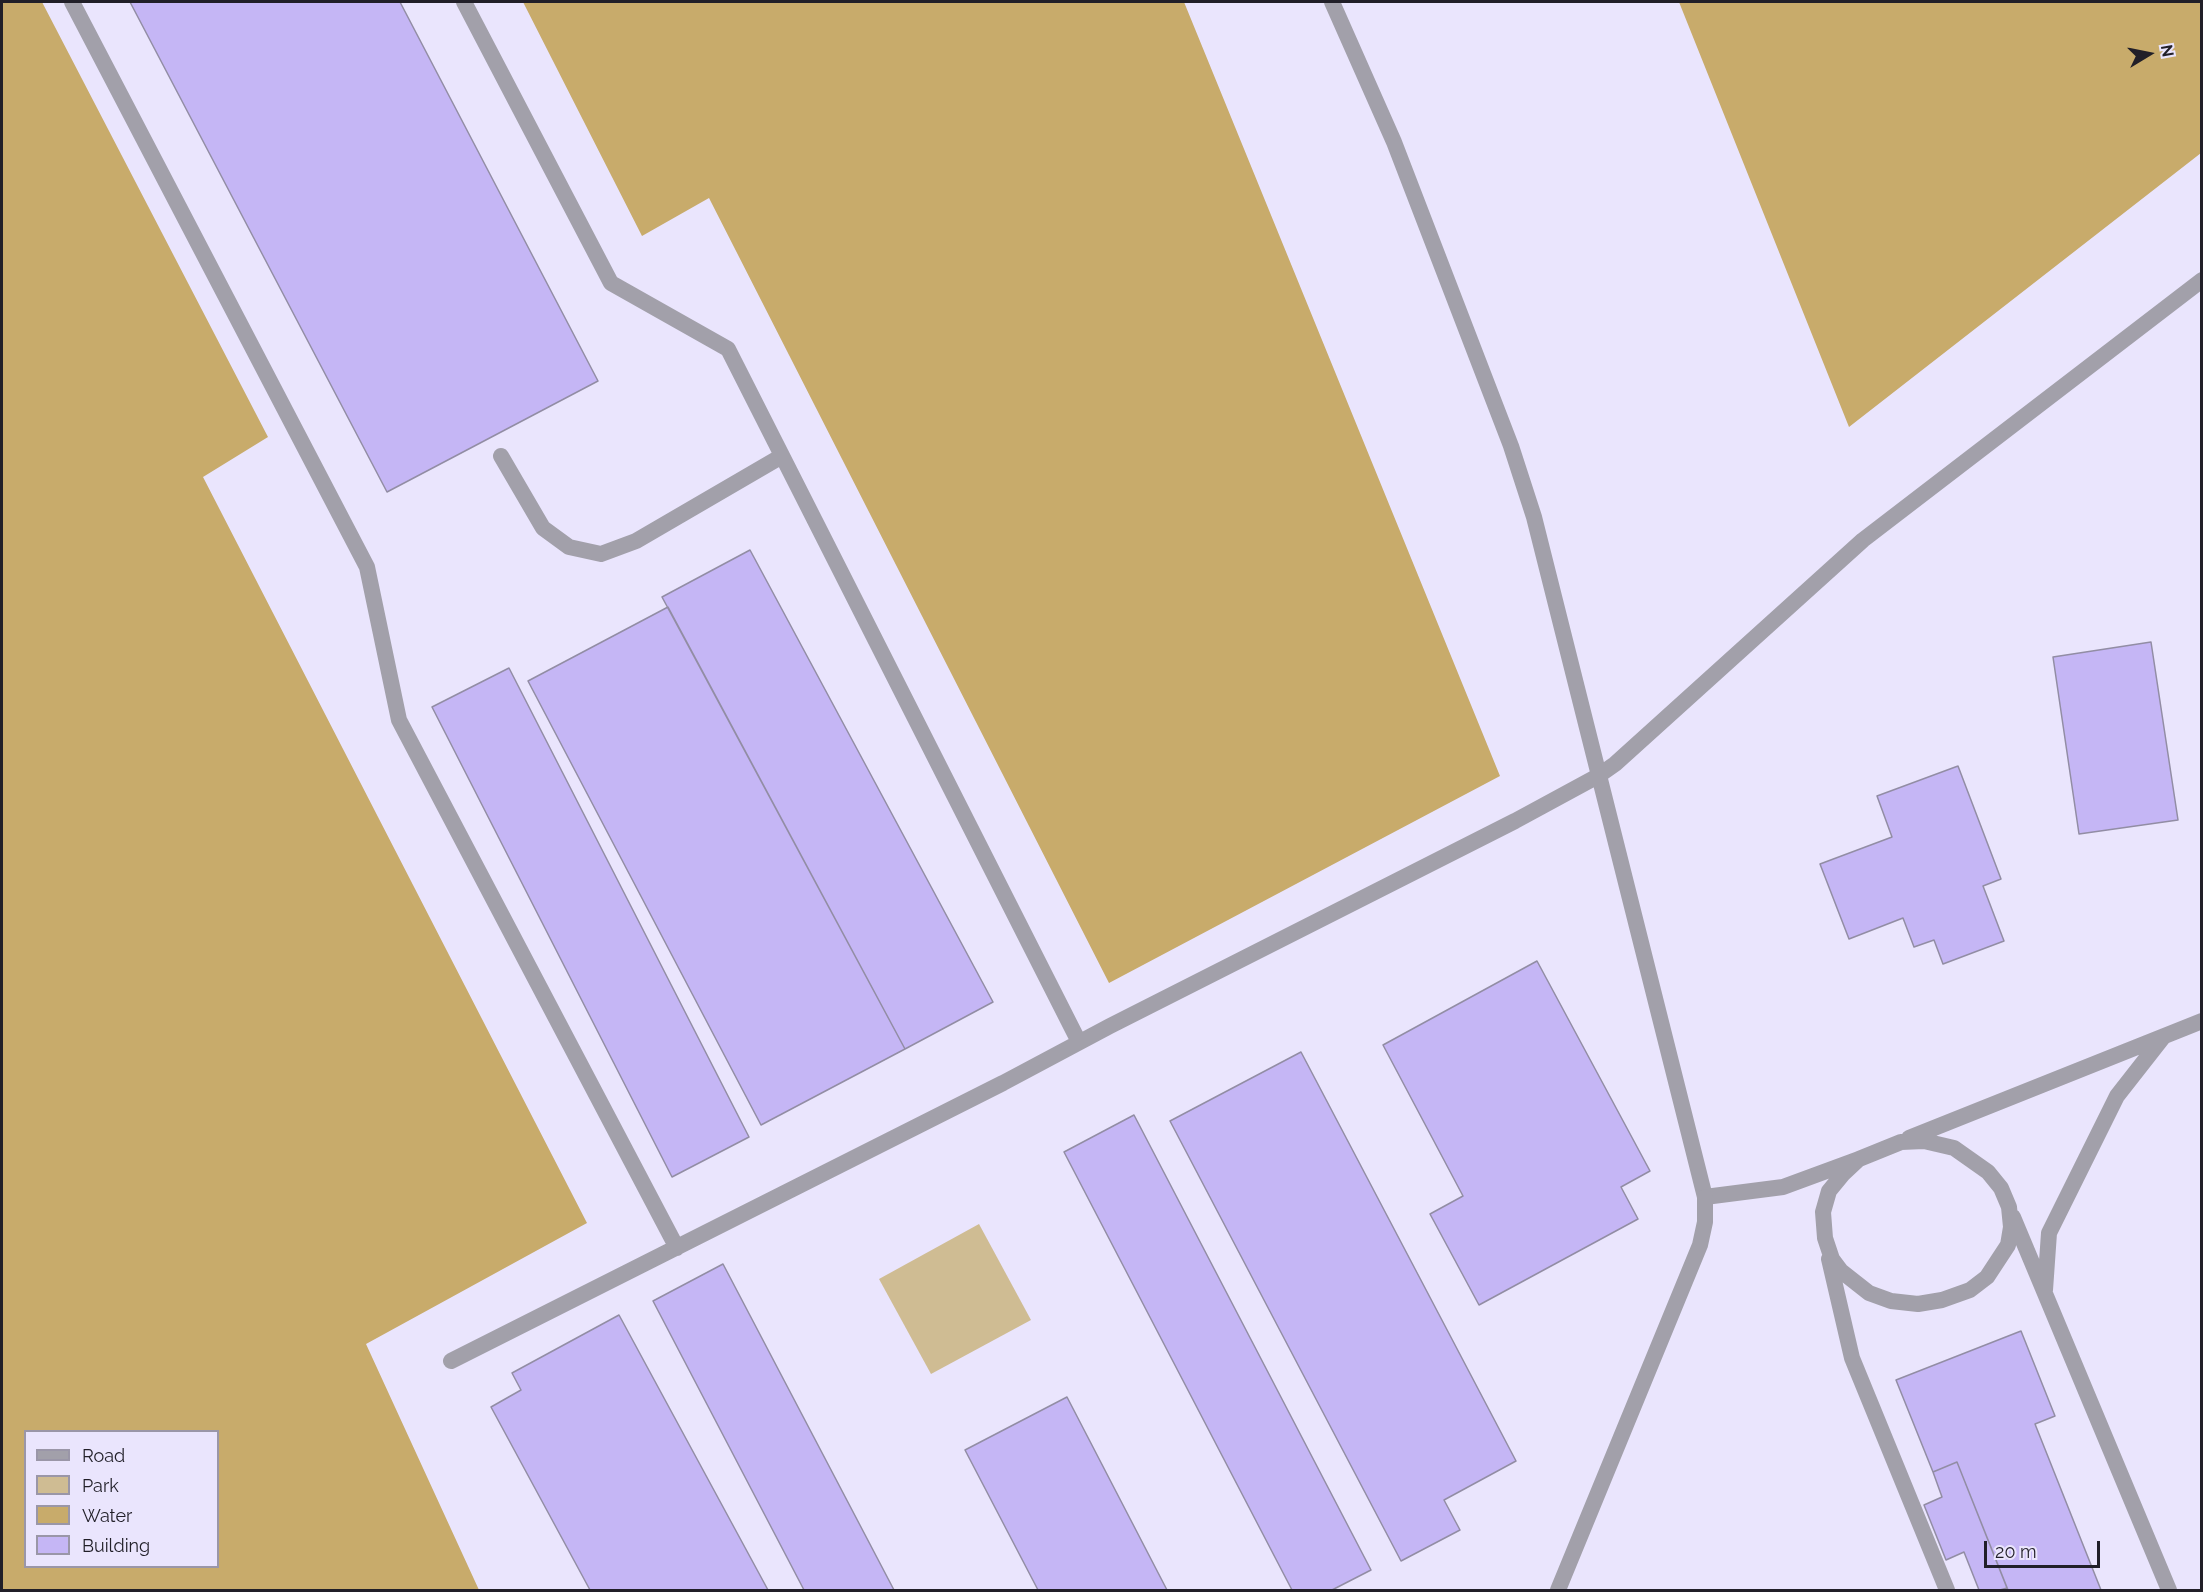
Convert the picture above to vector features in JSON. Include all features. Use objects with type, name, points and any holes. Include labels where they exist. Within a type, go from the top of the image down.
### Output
[{"type":"street","points":[[72,2],[367,567],[399,720],[677,1248]]},
{"type":"street","points":[[464,2],[611,283],[728,349],[1079,1042]]},
{"type":"street","points":[[1332,2],[1394,142],[1511,446],[1534,517],[1705,1197],[1706,1222],[1700,1245],[1558,1590]]},
{"type":"street","points":[[451,1361],[1515,821],[1598,776],[1615,764],[1863,540],[2202,280]]},
{"type":"street","points":[[501,456],[543,528],[569,547],[601,554],[636,541],[782,456]]},
{"type":"street","points":[[1705,1197],[1783,1187],[2202,1021]]},
{"type":"street","points":[[2045,1294],[2049,1233],[2117,1096],[2164,1036]]},
{"type":"street","points":[[1877,1150],[1901,1142],[1924,1141],[1954,1148],[1988,1172],[2001,1188],[2169,1590]]},
{"type":"street","points":[[1859,1158],[1842,1174],[1829,1191],[1823,1212],[1825,1238],[1852,1358],[1947,1590]]},
{"type":"street","points":[[1825,1238],[1832,1259],[1841,1271],[1869,1293],[1891,1301],[1918,1304],[1942,1300],[1970,1290],[1988,1277],[2000,1262],[2008,1245],[2011,1227],[2009,1207]]},
{"type":"green space","points":[[979,1224],[1031,1320],[931,1374],[879,1279]]},
{"type":"water","points":[[2,2],[42,2],[268,437],[203,477],[587,1223],[366,1344],[479,1590],[2,1590]]},
{"type":"water","points":[[523,2],[1184,2],[1500,776],[1109,983],[709,198],[642,236]]},
{"type":"water","points":[[1679,2],[2201,2],[2201,153],[1849,427]]},
{"type":"building","points":[[130,2],[400,2],[598,381],[387,492]]},
{"type":"building","points":[[750,550],[993,1002],[905,1049],[662,597]]},
{"type":"building","points":[[668,607],[905,1049],[761,1125],[528,681]]},
{"type":"building","points":[[2151,642],[2178,820],[2079,834],[2053,657]]},
{"type":"building","points":[[509,668],[749,1137],[672,1177],[432,707]]},
{"type":"building","points":[[1958,766],[2001,879],[1983,886],[2004,941],[1943,964],[1934,940],[1914,947],[1903,918],[1849,939],[1820,864],[1892,837],[1877,796]]},
{"type":"building","points":[[1537,961],[1650,1171],[1621,1187],[1638,1219],[1479,1305],[1430,1214],[1463,1196],[1383,1045]]},
{"type":"building","points":[[1301,1052],[1516,1461],[1444,1500],[1460,1530],[1401,1561],[1170,1121]]},
{"type":"building","points":[[1134,1115],[1371,1570],[1332,1590],[1292,1590],[1064,1152]]},
{"type":"building","points":[[723,1264],[894,1590],[804,1590],[653,1301]]},
{"type":"building","points":[[619,1315],[768,1590],[590,1590],[491,1407],[521,1390],[512,1373]]},
{"type":"building","points":[[2021,1331],[2055,1416],[2035,1424],[2101,1590],[2008,1590],[1957,1462],[1933,1472],[1896,1380]]},
{"type":"building","points":[[1067,1397],[1167,1590],[1038,1590],[965,1450]]},
{"type":"building","points":[[1957,1462],[2007,1588],[1979,1590],[1964,1552],[1946,1560],[1924,1505],[1942,1497],[1933,1472]]}]
